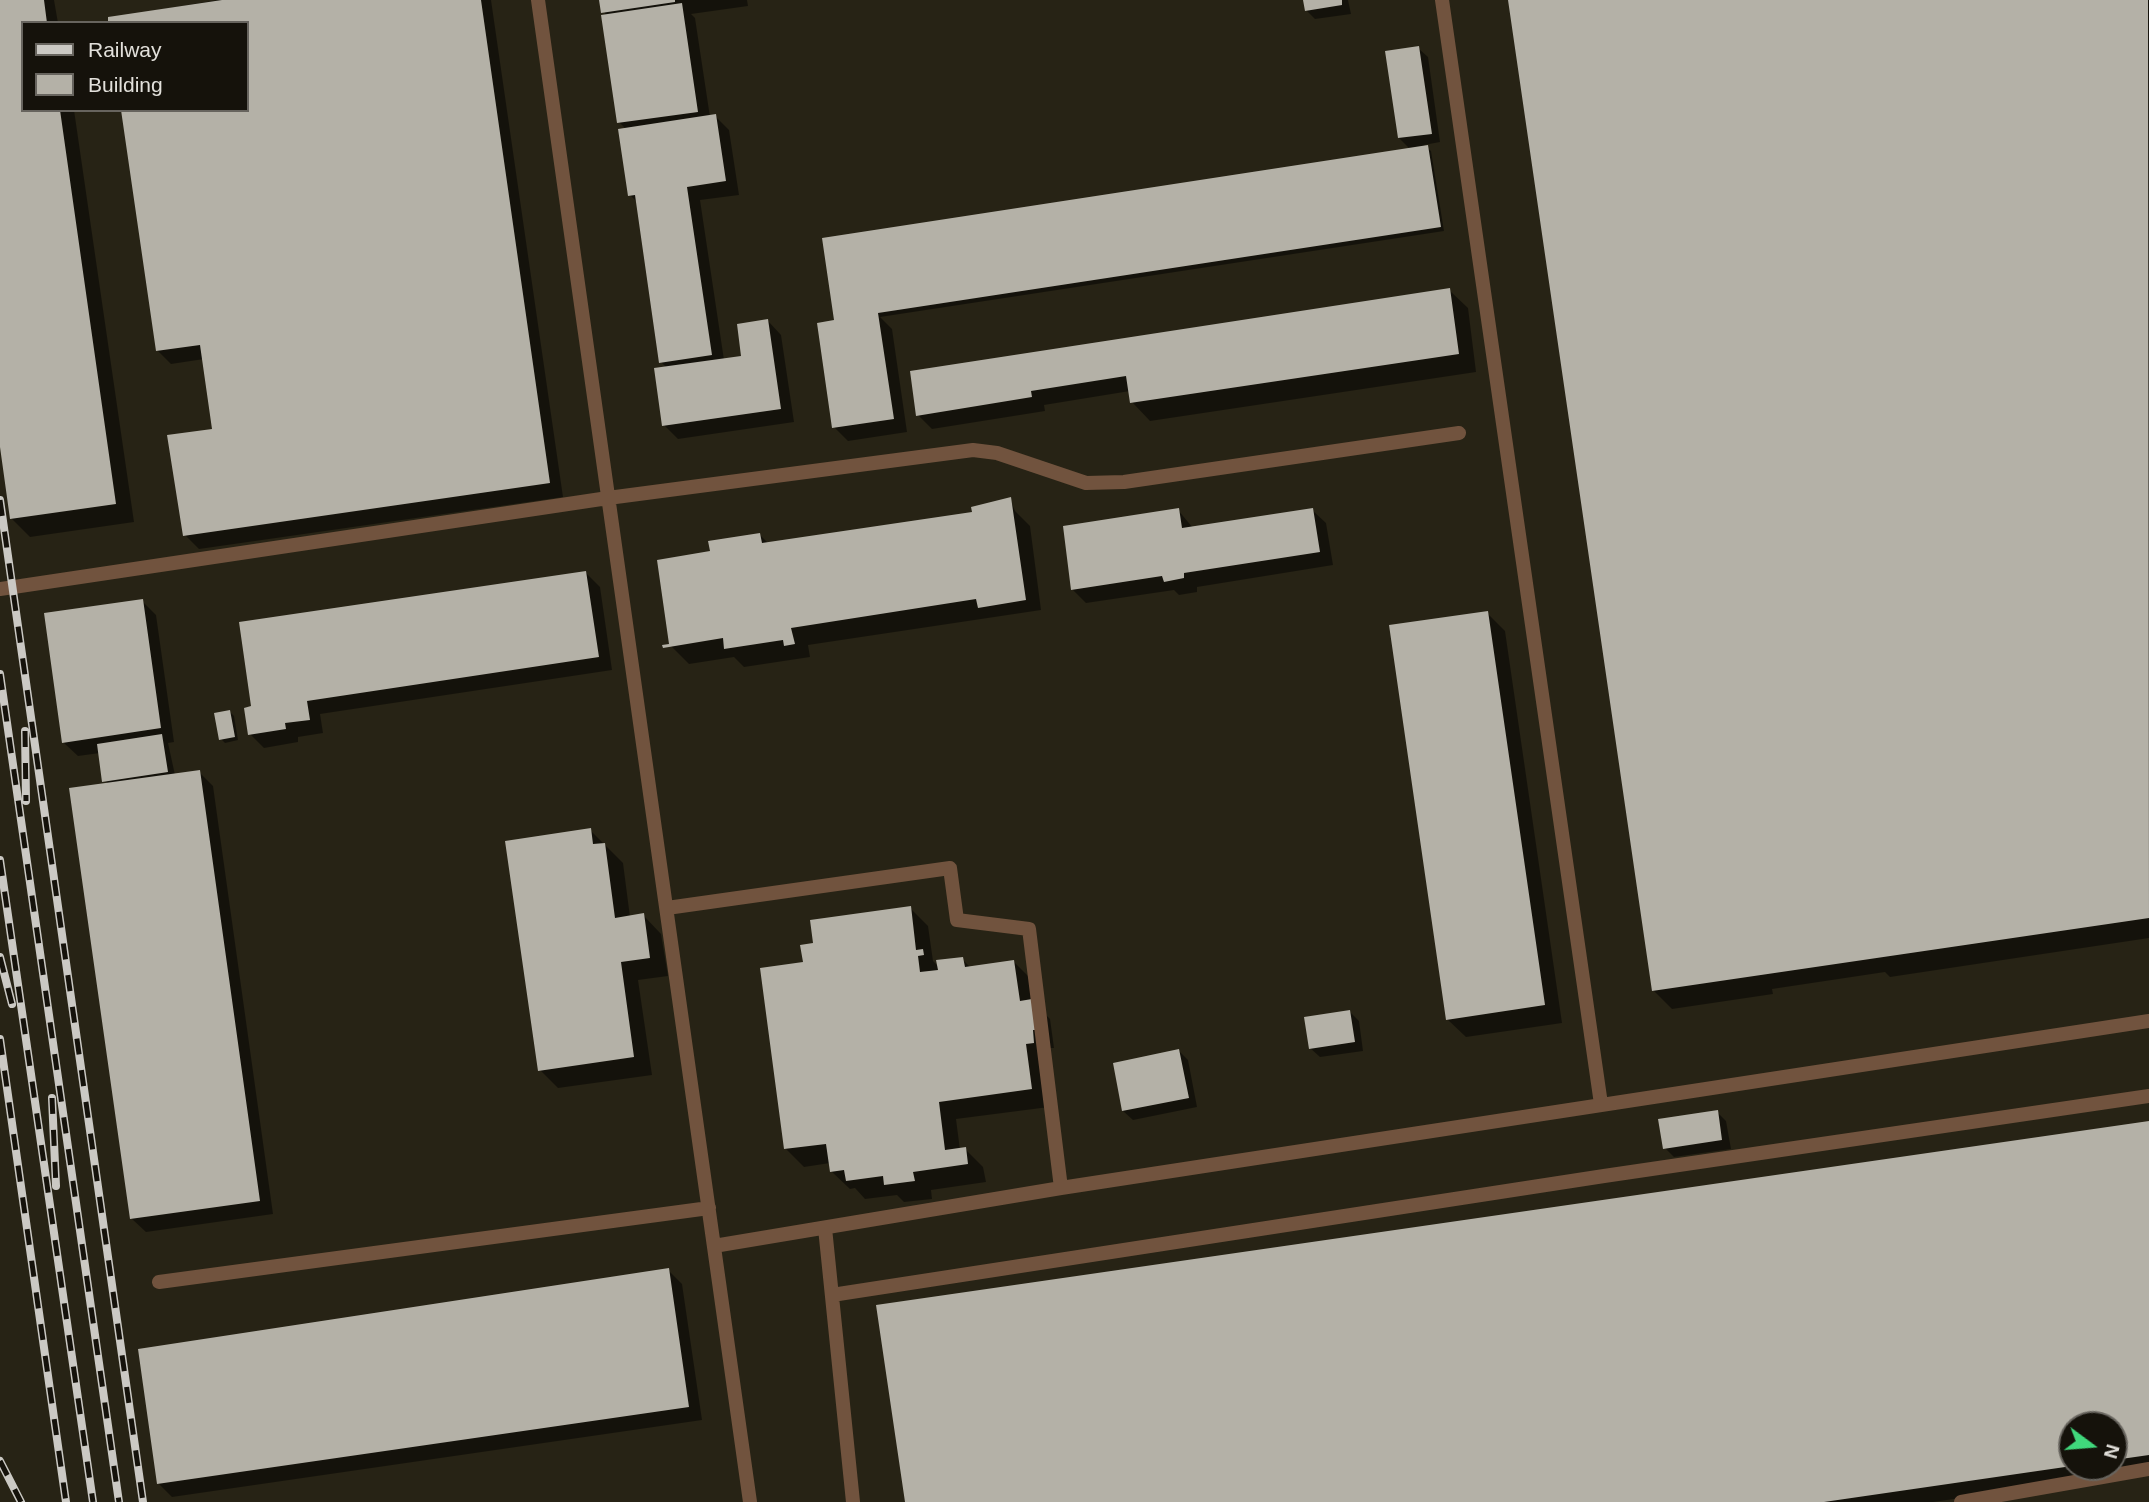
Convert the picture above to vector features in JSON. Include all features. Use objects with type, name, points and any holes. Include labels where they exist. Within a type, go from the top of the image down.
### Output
[{"type":"lane","points":[[538,0],[750,1502]]},
{"type":"lane","points":[[1442,0],[1601,1104]]},
{"type":"lane","points":[[0,589],[608,498],[973,450],[997,453],[1086,483],[1124,482],[1459,433]]},
{"type":"lane","points":[[667,908],[950,868],[957,920],[1029,929],[1061,1188]]},
{"type":"lane","points":[[714,1246],[1061,1188],[2149,1020]]},
{"type":"lane","points":[[832,1295],[1604,1176],[2149,1096]]},
{"type":"lane","points":[[159,1282],[709,1208]]},
{"type":"lane","points":[[825,1228],[853,1502]]},
{"type":"lane","points":[[1961,1502],[2149,1469]]},
{"type":"shaded area","points":[[0,0],[2149,0],[2149,1502],[0,1502]]},
{"type":"building","points":[[0,0],[44,0],[47,21],[21,21],[21,112],[60,112],[116,504],[10,519],[0,447]]},
{"type":"building","points":[[222,0],[481,0],[550,483],[183,536],[167,435],[212,429],[200,345],[156,351],[121,112],[248,112],[248,21],[108,21],[108,17]]},
{"type":"building","points":[[599,0],[675,0],[675,2],[601,13]]},
{"type":"building","points":[[1303,0],[1342,0],[1342,5],[1305,11]]},
{"type":"building","points":[[1508,0],[2148,0],[2149,918],[1652,991]]},
{"type":"building","points":[[682,3],[698,112],[617,123],[601,15]]},
{"type":"building","points":[[1419,46],[1432,134],[1398,138],[1385,51]]},
{"type":"building","points":[[716,114],[726,181],[687,187],[712,355],[659,363],[635,195],[628,196],[618,129]]},
{"type":"building","points":[[1428,145],[1441,227],[878,313],[894,419],[832,428],[817,323],[834,320],[822,238]]},
{"type":"building","points":[[1450,288],[1459,354],[1130,403],[1126,376],[1031,391],[1032,397],[916,416],[910,371]]},
{"type":"building","points":[[768,319],[781,409],[662,426],[654,368],[741,356],[737,324]]},
{"type":"building","points":[[1011,497],[1026,600],[978,608],[976,599],[791,628],[795,644],[784,646],[783,640],[724,649],[723,638],[663,648],[662,645],[669,644],[657,560],[710,551],[708,541],[760,533],[762,543],[972,512],[971,507]]},
{"type":"building","points":[[1179,508],[1182,528],[1313,508],[1320,552],[1184,573],[1184,578],[1164,582],[1162,576],[1071,590],[1063,526]]},
{"type":"building","points":[[586,571],[599,657],[307,701],[310,720],[285,723],[286,729],[248,735],[244,708],[251,706],[239,622]]},
{"type":"building","points":[[143,599],[161,728],[62,743],[44,613]]},
{"type":"building","points":[[1488,611],[1545,1005],[1446,1020],[1389,625]]},
{"type":"building","points":[[230,710],[235,737],[219,740],[214,713]]},
{"type":"building","points":[[162,734],[168,772],[102,782],[97,744]]},
{"type":"building","points":[[200,770],[260,1201],[130,1219],[69,788]]},
{"type":"building","points":[[591,828],[593,844],[605,843],[615,918],[644,913],[650,958],[621,962],[634,1057],[538,1071],[505,841]]},
{"type":"building","points":[[911,906],[916,950],[923,949],[924,955],[918,956],[920,972],[938,970],[936,960],[963,957],[965,967],[1014,960],[1020,1001],[1032,999],[1037,1030],[1033,1030],[1034,1043],[1026,1044],[1032,1089],[939,1102],[945,1150],[966,1147],[968,1164],[913,1172],[915,1181],[884,1185],[883,1176],[846,1181],[844,1170],[830,1172],[826,1144],[784,1149],[760,968],[803,962],[800,945],[813,943],[810,920]]},
{"type":"building","points":[[1350,1010],[1355,1042],[1309,1049],[1304,1017]]},
{"type":"building","points":[[1179,1049],[1189,1098],[1122,1111],[1113,1063]]},
{"type":"building","points":[[1718,1110],[1722,1140],[1663,1149],[1658,1119]]},
{"type":"building","points":[[2149,1121],[2149,1455],[2128,1458],[2128,1411],[2058,1411],[2058,1468],[1824,1502],[905,1502],[876,1305]]},
{"type":"building","points":[[669,1268],[689,1407],[157,1484],[138,1349]]},
{"type":"railway","points":[[0,500],[143,1502]]},
{"type":"railway","points":[[0,674],[119,1502]]},
{"type":"railway","points":[[25,731],[26,801]]},
{"type":"railway","points":[[0,860],[93,1502]]},
{"type":"railway","points":[[0,957],[12,1004]]},
{"type":"railway","points":[[0,1039],[66,1502]]},
{"type":"railway","points":[[52,1098],[56,1186]]},
{"type":"railway","points":[[0,1461],[21,1502]]}]
